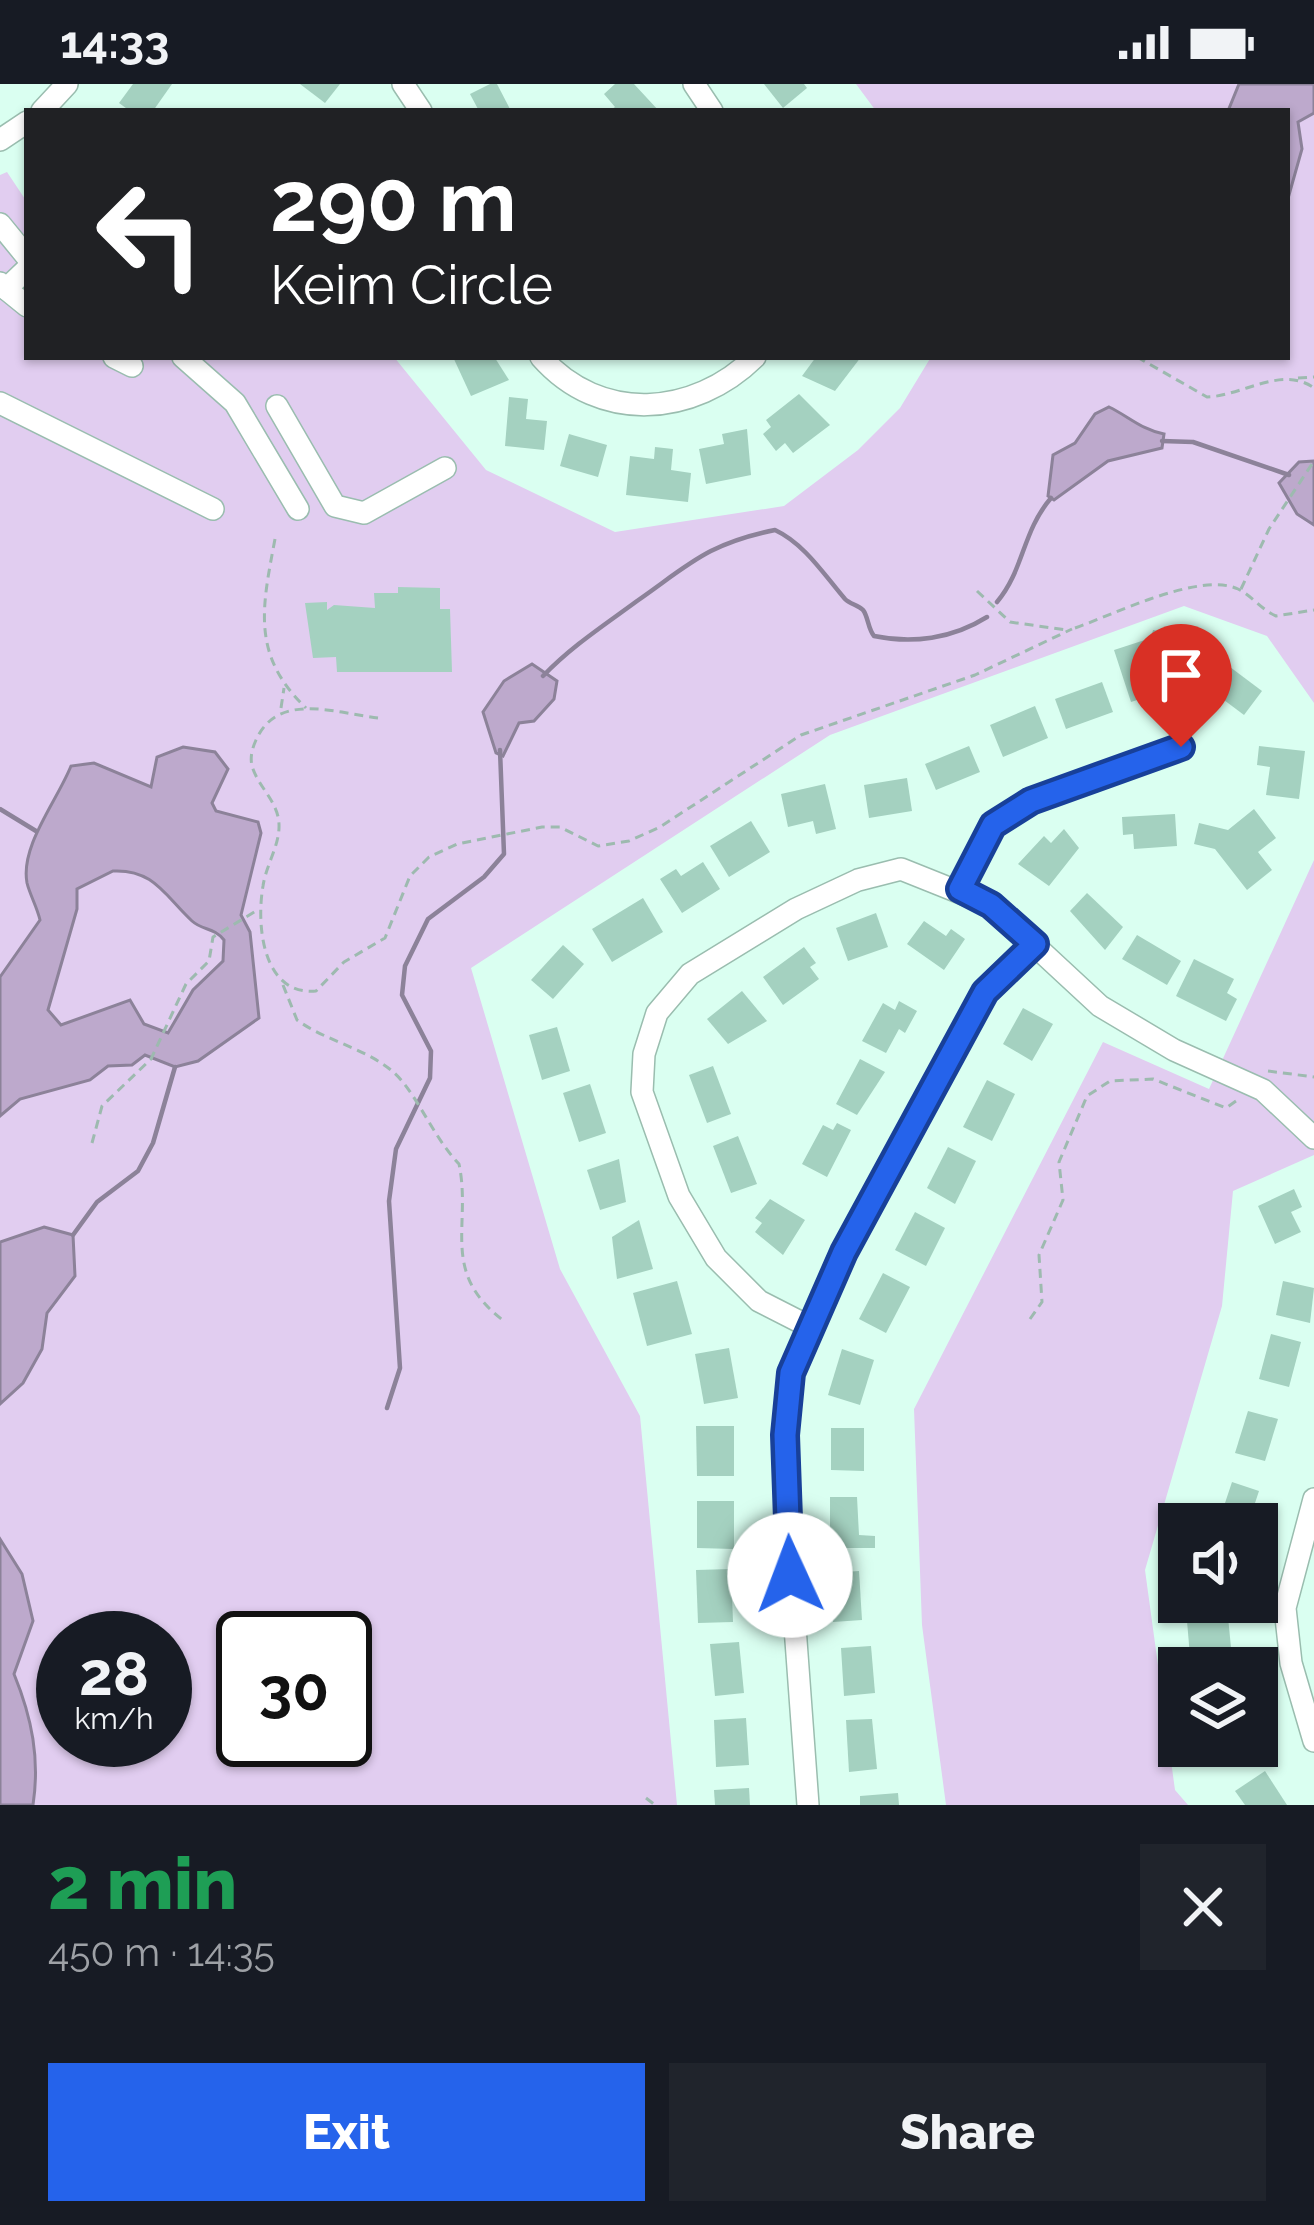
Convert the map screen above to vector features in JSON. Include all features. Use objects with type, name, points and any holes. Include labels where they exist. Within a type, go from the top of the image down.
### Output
[{"type":"street","points":[[45,108],[67,84]]},
{"type":"street","points":[[0,224],[24,253]]},
{"type":"street","points":[[186,360],[236,403],[298,509]]},
{"type":"street","points":[[544,360],[561,380],[636,408],[699,396],[751,360]]},
{"type":"street","points":[[0,403],[213,509]]},
{"type":"street","points":[[277,406],[335,506],[364,513],[445,468]]},
{"type":"street","points":[[960,889],[993,825],[1031,801],[1181,747]]},
{"type":"street","points":[[810,1328],[759,1301],[716,1258],[679,1196],[642,1092],[644,1054],[657,1013],[689,974],[796,909],[858,880],[901,869],[991,905],[1100,1006],[1174,1050],[1252,1085],[1314,1138]]},
{"type":"street","points":[[808,1805],[794,1662],[785,1435],[791,1373],[844,1252],[985,992],[1035,944]]},
{"type":"street","points":[[1314,1499],[1285,1608],[1291,1663],[1314,1741]]},
{"type":"path","points":[[1142,360],[1207,397],[1314,377]]},
{"type":"path","points":[[1297,378],[1314,388]]},
{"type":"path","points":[[1240,590],[1286,500],[1314,461]]},
{"type":"path","points":[[275,539],[265,618],[267,655],[284,687],[308,710]]},
{"type":"path","points":[[283,984],[307,992],[323,986],[344,962],[385,938],[417,866],[458,844],[560,827],[598,846],[629,841],[660,827],[801,735],[975,675],[1072,628],[1160,596],[1225,586],[1240,590],[1276,616],[1314,610]]},
{"type":"path","points":[[977,591],[1010,622],[1072,628]]},
{"type":"path","points":[[1305,613],[1314,621]]},
{"type":"path","points":[[284,687],[278,711],[261,728],[251,764],[279,822],[260,910],[268,959],[297,1020],[356,1046],[406,1085],[426,1125],[461,1168],[458,1228],[473,1290],[504,1321]]},
{"type":"path","points":[[278,711],[378,718]]},
{"type":"path","points":[[92,1143],[102,1106],[151,1059],[186,984],[205,968],[216,933],[260,910]]},
{"type":"path","points":[[1030,1319],[1042,1302],[1040,1255],[1063,1200],[1059,1162],[1087,1096],[1110,1082],[1153,1078],[1226,1108],[1274,1068],[1314,1077]]},
{"type":"path","points":[[646,1798],[655,1805]]},
{"type":"shaded area","points":[[856,84],[1314,84],[1314,703],[1267,636],[1184,606],[830,735],[471,968],[560,1269],[640,1416],[677,1805],[0,1805],[0,175],[7,172],[24,198],[24,360],[396,360],[486,470],[615,532],[784,506],[858,450],[900,408],[929,360],[1290,360],[1290,108],[874,108]]},
{"type":"shaded area","points":[[1239,84],[1314,84],[1314,113],[1298,122],[1302,149],[1290,191],[1290,108],[1229,108]]},
{"type":"shaded area","points":[[1109,407],[1164,434],[1162,448],[1108,461],[1054,500],[1048,496],[1053,455],[1075,443],[1095,414]]},
{"type":"shaded area","points":[[1314,461],[1314,525],[1297,514],[1279,483],[1299,462]]},
{"type":"shaded area","points":[[532,664],[557,681],[554,699],[534,721],[519,723],[503,756],[496,753],[483,712],[504,681]]},
{"type":"shaded area","points":[[183,747],[215,752],[228,769],[212,803],[216,811],[258,822],[261,833],[241,915],[250,932],[259,1018],[198,1061],[175,1067],[145,1055],[132,1065],[108,1066],[90,1080],[20,1099],[0,1116],[0,977],[40,920],[27,883],[34,839],[71,766],[94,763],[151,787],[157,757]],"holes":[[[113,871],[149,879],[192,921],[220,936],[223,961],[193,990],[168,1033],[144,1024],[130,1000],[61,1025],[48,1010],[77,909],[77,889]]]},
{"type":"shaded area","points":[[1314,860],[1314,1155],[1233,1191],[1222,1306],[1165,1503],[1158,1503],[1158,1525],[1145,1570],[1158,1665],[1158,1767],[1172,1767],[1175,1790],[1188,1805],[946,1805],[922,1625],[914,1409],[1103,1042],[1209,1089]]},
{"type":"shaded area","points":[[44,1227],[73,1235],[75,1276],[47,1313],[42,1349],[23,1383],[0,1404],[0,1242]]},
{"type":"shaded area","points":[[0,1539],[22,1574],[33,1621],[14,1674],[33,1739],[33,1805],[0,1805]]},
{"type":"building","points":[[133,84],[172,84],[155,108],[126,108],[119,103]]},
{"type":"building","points":[[300,84],[340,84],[325,103]]},
{"type":"building","points":[[497,84],[509,108],[477,108],[470,94]]},
{"type":"building","points":[[615,84],[634,84],[656,108],[614,108],[604,94]]},
{"type":"building","points":[[764,84],[804,84],[807,88],[783,108]]},
{"type":"building","points":[[454,360],[496,360],[509,380],[471,396]]},
{"type":"building","points":[[814,360],[859,360],[835,391],[802,376]]},
{"type":"building","points":[[799,394],[830,425],[793,453],[785,443],[776,451],[763,434],[771,427],[766,420]]},
{"type":"building","points":[[509,397],[528,399],[526,419],[547,421],[544,450],[505,446]]},
{"type":"building","points":[[747,429],[751,475],[706,484],[699,449],[724,444],[722,434]]},
{"type":"building","points":[[569,434],[607,445],[598,477],[560,466]]},
{"type":"building","points":[[655,447],[673,449],[671,470],[691,473],[688,502],[626,495],[630,456],[654,459]]},
{"type":"building","points":[[398,587],[440,588],[440,609],[450,609],[452,672],[337,672],[336,657],[313,658],[305,603],[327,602],[327,610],[334,605],[375,608],[374,593],[398,593]]},
{"type":"building","points":[[1153,630],[1171,633],[1169,644],[1192,648],[1189,667],[1162,662],[1171,689],[1131,702],[1114,650],[1151,638]]},
{"type":"building","points":[[1218,658],[1262,691],[1244,715],[1200,682]]},
{"type":"building","points":[[1102,682],[1113,712],[1066,729],[1055,699]]},
{"type":"building","points":[[1035,706],[1048,738],[1003,757],[990,725]]},
{"type":"building","points":[[969,746],[980,772],[936,790],[925,764]]},
{"type":"building","points":[[1259,746],[1305,751],[1299,799],[1266,795],[1270,767],[1257,765]]},
{"type":"building","points":[[907,778],[912,811],[869,818],[864,785]]},
{"type":"building","points":[[825,784],[836,829],[816,834],[813,821],[788,827],[781,794]]},
{"type":"building","points":[[1254,809],[1276,838],[1258,852],[1272,870],[1247,890],[1215,849],[1194,844],[1199,823],[1228,830]]},
{"type":"building","points":[[1175,814],[1177,846],[1134,849],[1133,834],[1123,835],[1122,817]]},
{"type":"building","points":[[751,821],[770,852],[729,877],[710,846]]},
{"type":"building","points":[[1064,829],[1079,848],[1049,886],[1018,864],[1044,836],[1051,843]]},
{"type":"building","points":[[703,862],[720,889],[682,913],[660,879],[676,869],[681,876]]},
{"type":"building","points":[[1087,893],[1123,927],[1105,950],[1070,911]]},
{"type":"building","points":[[643,898],[663,932],[612,962],[592,929]]},
{"type":"building","points":[[876,913],[888,947],[848,961],[836,928]]},
{"type":"building","points":[[924,921],[946,936],[951,929],[965,939],[944,970],[907,944]]},
{"type":"building","points":[[1137,935],[1181,961],[1167,985],[1122,959]]},
{"type":"building","points":[[563,945],[584,964],[553,999],[531,980]]},
{"type":"building","points":[[804,947],[816,963],[810,967],[819,979],[783,1005],[763,977]]},
{"type":"building","points":[[1194,959],[1234,979],[1227,993],[1237,999],[1226,1021],[1176,996]]},
{"type":"building","points":[[742,991],[767,1021],[728,1044],[707,1019]]},
{"type":"building","points":[[899,1001],[917,1011],[905,1033],[899,1029],[886,1053],[862,1041],[883,1003],[895,1010]]},
{"type":"building","points":[[1023,1008],[1053,1024],[1032,1061],[1003,1044]]},
{"type":"building","points":[[557,1027],[570,1071],[542,1080],[529,1035]]},
{"type":"building","points":[[860,1059],[885,1072],[857,1115],[836,1104]]},
{"type":"building","points":[[713,1066],[731,1114],[707,1123],[689,1075]]},
{"type":"building","points":[[987,1080],[1015,1094],[992,1141],[963,1127]]},
{"type":"building","points":[[590,1084],[606,1133],[579,1142],[563,1093]]},
{"type":"building","points":[[837,1123],[851,1130],[827,1177],[802,1164],[823,1125],[833,1130]]},
{"type":"building","points":[[738,1136],[757,1184],[731,1193],[713,1146]]},
{"type":"building","points":[[948,1147],[976,1161],[955,1204],[927,1188]]},
{"type":"building","points":[[619,1159],[626,1202],[600,1210],[587,1170]]},
{"type":"building","points":[[1294,1189],[1302,1207],[1291,1212],[1301,1232],[1275,1244],[1258,1206]]},
{"type":"building","points":[[770,1199],[805,1220],[783,1255],[755,1232],[762,1223],[755,1218]]},
{"type":"building","points":[[915,1212],[945,1228],[926,1266],[895,1250]]},
{"type":"building","points":[[639,1220],[653,1269],[617,1279],[612,1237]]},
{"type":"building","points":[[883,1273],[910,1287],[886,1333],[859,1319]]},
{"type":"building","points":[[677,1281],[692,1334],[647,1346],[633,1293]]},
{"type":"building","points":[[1283,1281],[1314,1288],[1310,1323],[1276,1315]]},
{"type":"building","points":[[1271,1334],[1301,1342],[1289,1387],[1259,1379]]},
{"type":"building","points":[[729,1348],[738,1398],[704,1404],[695,1354]]},
{"type":"building","points":[[842,1349],[874,1360],[860,1405],[828,1395]]},
{"type":"building","points":[[1248,1411],[1278,1419],[1265,1461],[1235,1453]]},
{"type":"building","points":[[696,1426],[734,1426],[734,1476],[697,1476]]},
{"type":"building","points":[[831,1428],[864,1428],[864,1471],[831,1470]]},
{"type":"building","points":[[1232,1482],[1259,1491],[1255,1503],[1225,1503]]},
{"type":"building","points":[[830,1497],[857,1497],[859,1535],[875,1536],[875,1548],[830,1548]]},
{"type":"building","points":[[697,1501],[734,1501],[734,1549],[697,1548]]},
{"type":"building","points":[[731,1569],[733,1622],[698,1623],[696,1570]]},
{"type":"building","points":[[859,1571],[862,1620],[833,1622],[829,1573]]},
{"type":"building","points":[[1187,1623],[1229,1623],[1231,1647],[1189,1647]]},
{"type":"building","points":[[739,1642],[744,1693],[715,1696],[710,1644]]},
{"type":"building","points":[[871,1646],[875,1693],[844,1696],[841,1648]]},
{"type":"building","points":[[746,1718],[749,1765],[716,1767],[714,1720]]},
{"type":"building","points":[[872,1719],[877,1769],[849,1772],[846,1720]]},
{"type":"building","points":[[1265,1771],[1287,1805],[1245,1805],[1235,1791]]},
{"type":"building","points":[[749,1788],[750,1805],[715,1805],[714,1790]]},
{"type":"building","points":[[898,1793],[899,1805],[860,1805],[860,1796]]},
{"type":"waterway","points":[[1162,441],[1193,442],[1289,475]]},
{"type":"waterway","points":[[997,602],[1051,498]]},
{"type":"waterway","points":[[543,676],[588,637],[700,557],[775,530],[796,543],[845,599],[863,610],[874,636],[932,638],[987,617]]},
{"type":"waterway","points":[[387,1408],[400,1368],[389,1201],[396,1149],[430,1078],[431,1051],[402,995],[405,966],[428,919],[484,877],[504,854],[500,750]]},
{"type":"waterway","points":[[0,809],[36,831]]},
{"type":"waterway","points":[[73,1235],[97,1202],[138,1171],[153,1143],[175,1067]]},
{"type":"route","points":[[790,1575],[785,1435],[791,1373],[844,1252],[985,992],[1035,944],[991,905],[960,889],[993,825],[1031,801],[1181,747]]}]
